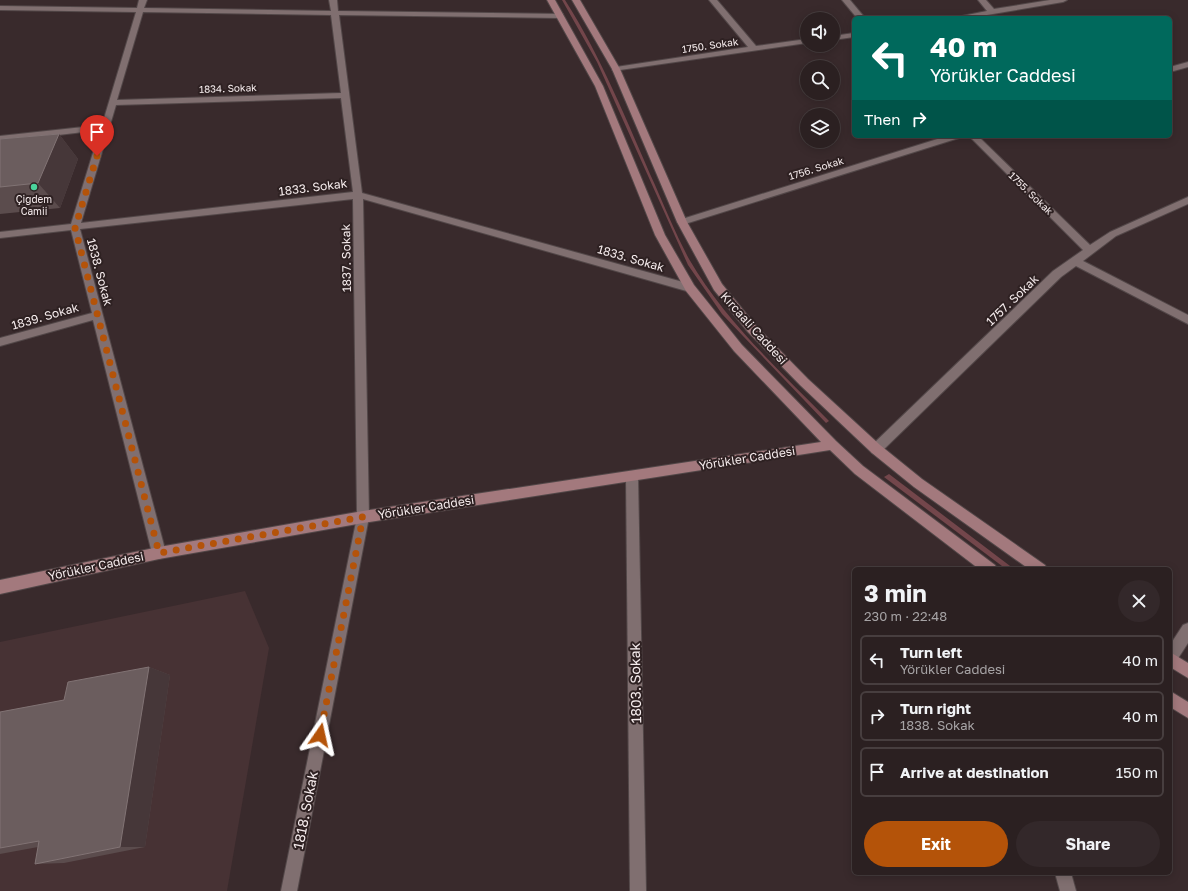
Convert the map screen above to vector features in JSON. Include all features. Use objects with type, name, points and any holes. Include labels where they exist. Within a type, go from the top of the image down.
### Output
[{"type":"street","name":"1837. Sokak","points":[[332,0],[335,13],[358,195],[363,517]]},
{"type":"street","name":"Kırcaali Caddesi","points":[[551,0],[599,86],[660,235],[690,288],[738,348],[832,445],[860,470],[984,566]]},
{"type":"street","name":"Kırcaali Caddesi","points":[[576,0],[616,69],[682,222],[718,288],[752,329],[804,382],[876,449],[918,483],[1037,567]]},
{"type":"street","points":[[713,0],[754,49]]},
{"type":"street","points":[[846,0],[859,16]]},
{"type":"street","points":[[982,0],[992,12]]},
{"type":"street","points":[[968,16],[1063,0]]},
{"type":"street","points":[[0,8],[142,5],[335,13],[560,16]]},
{"type":"street","name":"1838. Sokak","points":[[142,5],[75,228],[159,553]]},
{"type":"street","points":[[840,37],[852,35]]},
{"type":"street","name":"1750. Sokak","points":[[616,69],[800,43]]},
{"type":"street","points":[[1172,69],[1188,64]]},
{"type":"street","name":"1834. Sokak","points":[[113,103],[345,95]]},
{"type":"street","points":[[0,139],[105,127]]},
{"type":"street","name":"1756. Sokak","points":[[682,222],[950,138]]},
{"type":"street","name":"1755. Sokak","points":[[975,138],[1089,250]]},
{"type":"street","name":"1833. Sokak","points":[[0,235],[75,228],[358,195],[690,288]]},
{"type":"street","name":"1757. Sokak","points":[[876,449],[1056,274],[1113,234],[1188,200]]},
{"type":"street","points":[[1075,261],[1188,320]]},
{"type":"street","name":"1839. Sokak","points":[[0,342],[98,315]]},
{"type":"street","name":"Yörükler Caddesi","points":[[0,587],[159,553],[363,517],[832,445]]},
{"type":"street","name":"1803. Sokak","points":[[632,476],[638,891]]},
{"type":"street","name":"1818. Sokak","points":[[289,891],[363,517]]},
{"type":"street","points":[[1172,655],[1188,630]]},
{"type":"street","points":[[1172,660],[1188,672]]},
{"type":"street","points":[[1172,699],[1188,711]]},
{"type":"street","points":[[1064,875],[1068,891]]},
{"type":"shaded area","points":[[562,0],[565,0],[602,67],[675,232],[703,282],[736,324],[772,364],[829,421],[826,423],[722,314],[688,265],[597,62]]},
{"type":"shaded area","points":[[889,474],[1011,567],[1003,567],[884,477]]},
{"type":"shaded area","points":[[245,591],[269,648],[227,891],[0,891],[0,642]]},
{"type":"building","points":[[59,134],[38,183],[0,187],[0,139]]},
{"type":"building","points":[[149,667],[120,847],[35,864],[39,841],[0,848],[0,712],[64,700],[68,682]]},
{"type":"place","name":"Çiğdem Camii","points":[[34,187]]},
{"type":"route","points":[[97,156],[75,228],[159,553],[363,517],[320,735]]}]
